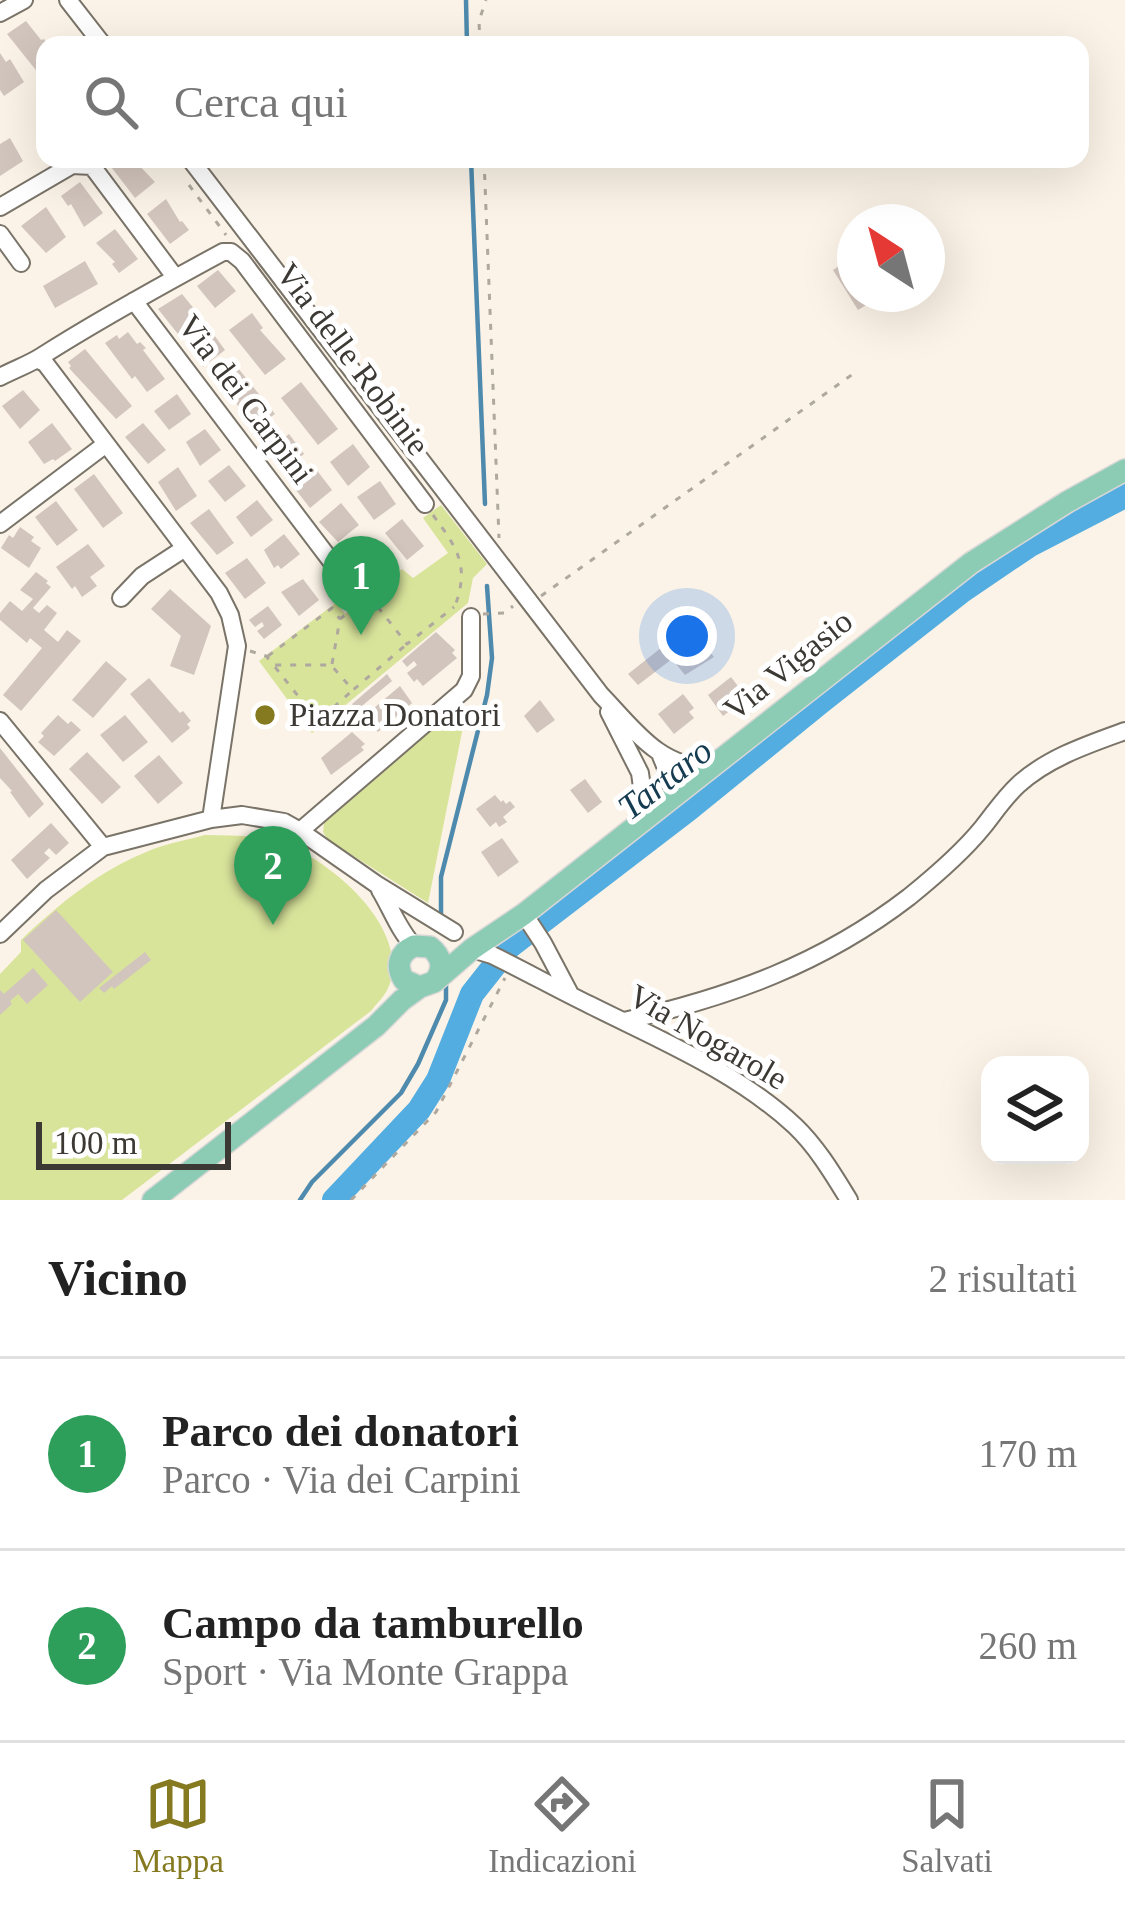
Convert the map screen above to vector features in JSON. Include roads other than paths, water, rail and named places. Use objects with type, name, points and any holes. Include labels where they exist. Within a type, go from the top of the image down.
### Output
[{"type":"main road","name":"Via Vigasio","points":[[153,1200],[376,1026],[402,1000],[477,944],[526,917],[970,563],[1125,470]]},
{"type":"main road","name":"Via Vigasio","points":[[412,949],[477,944]]},
{"type":"main road","points":[[412,949],[440,958],[441,969],[429,983],[408,983],[412,949]]},
{"type":"main road","points":[[376,1026],[412,949]]},
{"type":"street","points":[[0,13],[24,0]]},
{"type":"street","points":[[68,0],[96,36]]},
{"type":"street","points":[[0,207],[61,168]]},
{"type":"street","points":[[0,377],[38,360],[175,278],[93,168]]},
{"type":"street","points":[[197,168],[524,602],[601,695],[662,756],[690,768],[712,768]]},
{"type":"street","points":[[0,234],[21,263]]},
{"type":"street","name":"Via delle Robinie","points":[[175,278],[223,251],[242,261],[425,504]]},
{"type":"street","name":"Via dei Carpini","points":[[134,301],[362,594]]},
{"type":"street","points":[[38,360],[45,362],[225,603],[237,646],[211,819]]},
{"type":"street","points":[[0,524],[106,444]]},
{"type":"street","points":[[121,598],[142,575],[185,548]]},
{"type":"street","points":[[300,831],[464,690],[471,676],[476,616]]},
{"type":"street","points":[[601,695],[640,773],[640,823]]},
{"type":"street","points":[[0,722],[103,847]]},
{"type":"street","points":[[624,1022],[740,990],[850,939],[943,868],[1022,782],[1054,760],[1125,731]]},
{"type":"street","points":[[662,756],[674,798]]},
{"type":"street","points":[[640,773],[674,798]]},
{"type":"street","points":[[0,934],[46,890],[103,847],[242,814],[284,822],[451,930]]},
{"type":"street","points":[[376,884],[412,949]]},
{"type":"street","points":[[526,917],[543,943],[552,978]]},
{"type":"street","name":"Via Nogarole","points":[[477,944],[512,965],[552,978],[571,995],[714,1068],[766,1101],[799,1129],[848,1200]]},
{"type":"waterway","points":[[466,0],[467,36]]},
{"type":"waterway","points":[[471,168],[485,504]]},
{"type":"waterway","name":"Tartaro","points":[[334,1200],[419,1110],[438,1080],[472,994],[509,947],[962,591],[1030,545],[1125,496]]},
{"type":"waterway","points":[[441,915],[441,877],[487,695],[492,658],[487,586]]},
{"type":"waterway","points":[[300,1200],[312,1182],[401,1093],[446,1000],[446,980]]},
{"type":"place","name":"Parco dei donatori","points":[[361,635]]},
{"type":"place","name":"Piazza Donatori","points":[[265,715]]},
{"type":"place","name":"Campo da tamburello","points":[[273,925]]}]
